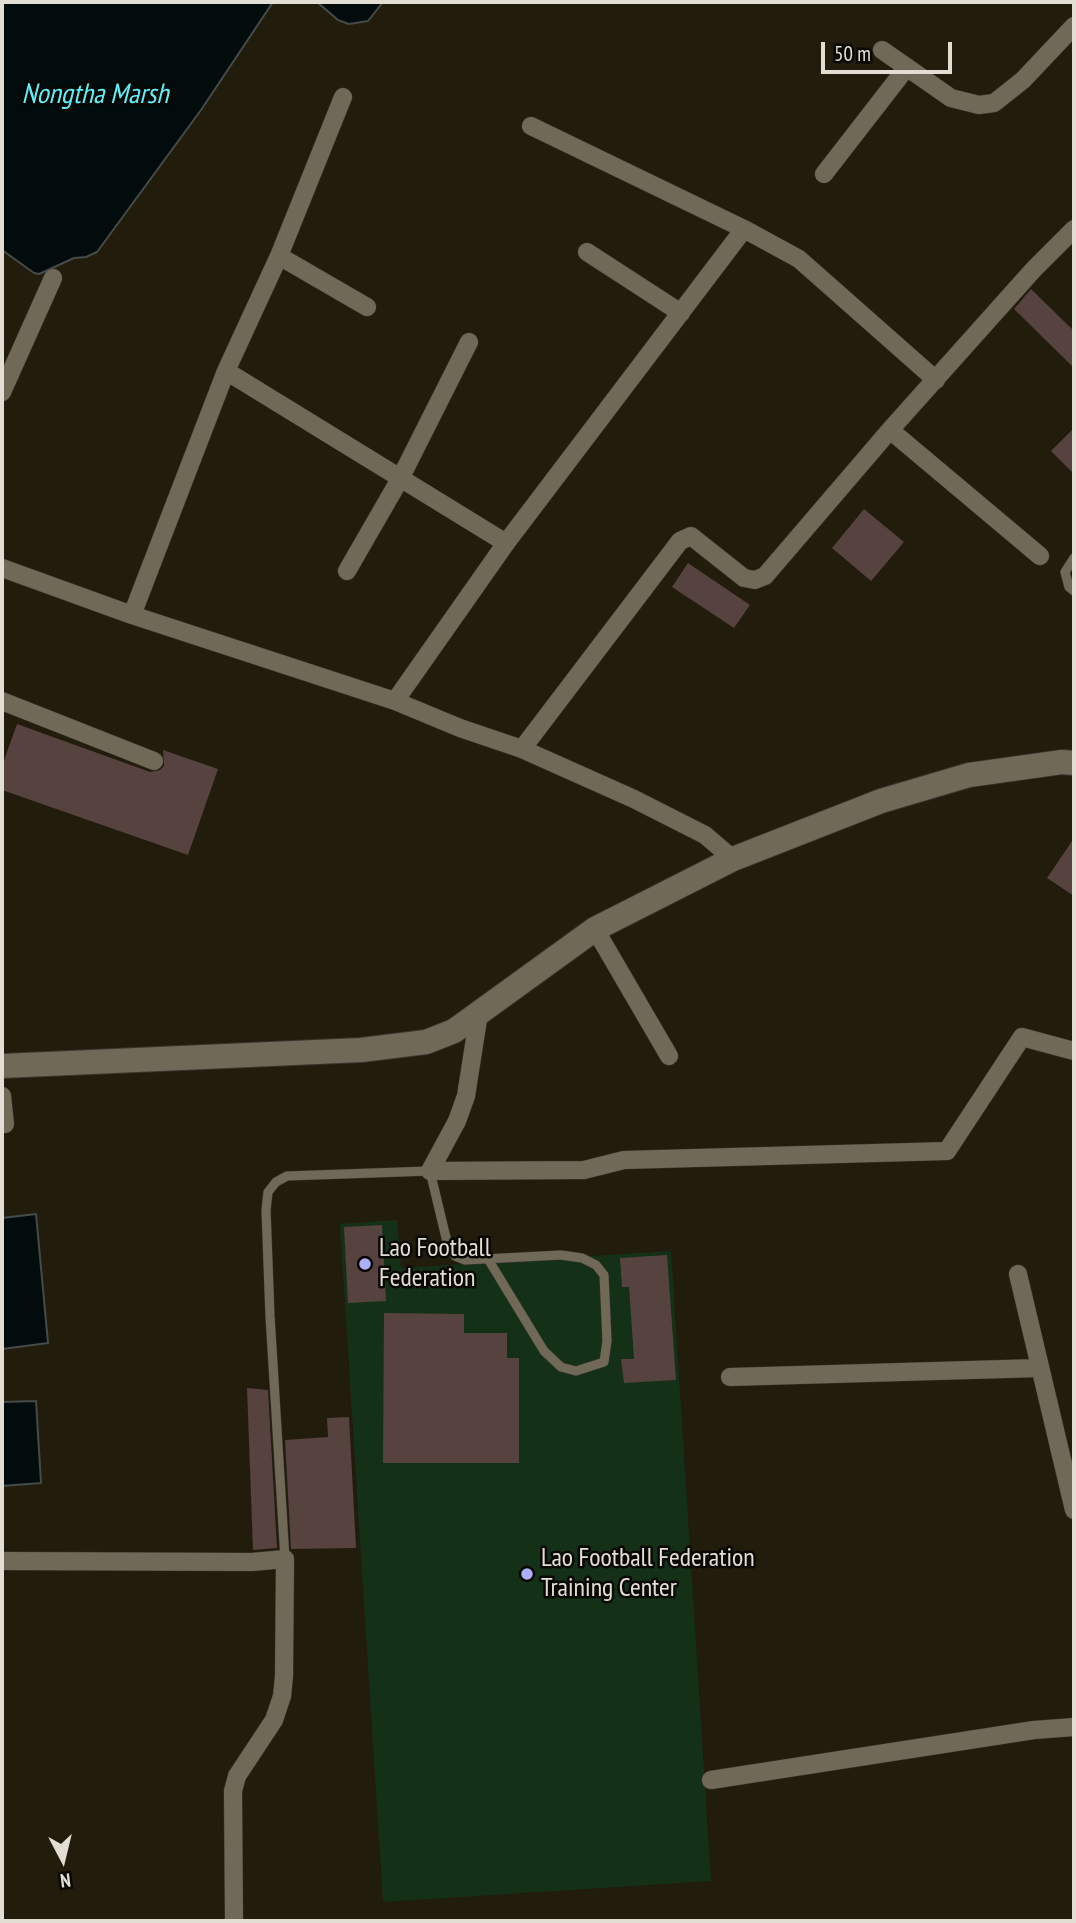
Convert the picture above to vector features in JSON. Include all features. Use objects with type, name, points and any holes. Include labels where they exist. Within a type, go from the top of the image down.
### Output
[{"type":"street","points":[[882,50],[951,98],[979,105],[994,103],[1023,80],[1074,26]]},
{"type":"street","points":[[824,174],[907,67]]},
{"type":"street","points":[[132,615],[226,371],[279,256],[342,97]]},
{"type":"street","points":[[531,127],[744,229],[799,259],[936,380]]},
{"type":"street","points":[[395,701],[506,543],[744,229]]},
{"type":"street","points":[[522,749],[680,541],[691,536],[744,578],[755,580],[765,576],[890,430],[1034,270],[1072,237]]},
{"type":"street","points":[[587,251],[681,313]]},
{"type":"street","points":[[279,256],[367,307]]},
{"type":"street","points":[[2,392],[53,278]]},
{"type":"street","points":[[346,572],[400,479],[469,342]]},
{"type":"street","points":[[226,371],[506,543]]},
{"type":"street","points":[[890,430],[1040,556]]},
{"type":"street","points":[[2,568],[132,615],[395,701],[460,728],[522,749],[634,799],[705,835],[733,859]]},
{"type":"street","points":[[2,701],[154,761]]},
{"type":"street","points":[[2,1066],[361,1050],[426,1042],[454,1031],[595,929],[733,859],[881,801],[969,775],[1062,762],[1074,763]]},
{"type":"street","points":[[595,929],[669,1056]]},
{"type":"street","points":[[479,1013],[466,1096],[457,1121],[430,1171],[584,1170],[624,1160],[947,1151],[1022,1037],[1074,1051]]},
{"type":"street","points":[[2,1096],[5,1124]]},
{"type":"street","points":[[1018,1274],[1074,1510]]},
{"type":"street","points":[[730,1377],[1039,1368]]},
{"type":"street","points":[[2,1561],[252,1562],[285,1559],[282,1696],[274,1720],[237,1776],[233,1791],[234,1921]]},
{"type":"street","points":[[711,1780],[1034,1730],[1074,1727]]},
{"type":"lane","points":[[1074,558],[1065,572],[1069,587],[1074,591]]},
{"type":"lane","points":[[285,1559],[270,1316],[266,1210],[268,1192],[276,1182],[287,1176],[430,1171],[448,1246],[454,1256],[465,1260],[561,1255],[582,1258],[596,1265],[604,1275],[607,1341],[604,1362],[576,1371],[561,1367],[544,1351],[488,1259]]},
{"type":"green space","name":"Lao Football Federation Training Center","points":[[397,1220],[401,1268],[671,1251],[711,1881],[383,1902],[340,1224]]},
{"type":"water","name":"Nongtha Marsh","points":[[2,2],[273,2],[201,110],[97,252],[74,258],[39,274],[2,250]]},
{"type":"water","points":[[317,2],[383,2],[368,21],[349,24],[338,20]]},
{"type":"water","points":[[36,1214],[48,1343],[2,1349],[2,1218]]},
{"type":"water","points":[[36,1401],[41,1483],[2,1486],[2,1402]]},
{"type":"building","points":[[1031,289],[1074,331],[1074,368],[1014,309]]},
{"type":"building","points":[[1074,428],[1074,474],[1051,451]]},
{"type":"building","points":[[864,509],[904,542],[871,581],[832,548]]},
{"type":"building","points":[[688,563],[750,605],[734,628],[672,587]]},
{"type":"building","points":[[17,724],[150,772],[160,770],[164,766],[163,750],[218,769],[188,855],[2,790],[2,766]]},
{"type":"building","points":[[1074,838],[1074,896],[1047,878]]},
{"type":"building","name":"Lao Football Federation","points":[[382,1225],[386,1301],[348,1303],[344,1227]]},
{"type":"building","points":[[667,1255],[676,1380],[624,1383],[621,1359],[634,1359],[629,1287],[622,1287],[620,1258]]},
{"type":"building","points":[[384,1313],[464,1314],[464,1333],[507,1333],[507,1358],[519,1358],[519,1463],[383,1463]]},
{"type":"building","points":[[247,1388],[268,1390],[277,1548],[253,1550]]},
{"type":"building","points":[[349,1417],[356,1548],[291,1549],[285,1440],[328,1437],[327,1418]]},
{"type":"place","name":"Lao Football Federation","points":[[365,1264]]},
{"type":"place","name":"Lao Football Federation Training Center","points":[[527,1574]]}]
